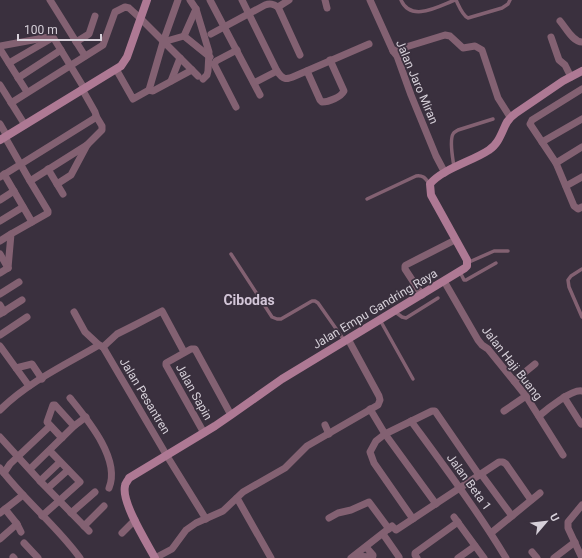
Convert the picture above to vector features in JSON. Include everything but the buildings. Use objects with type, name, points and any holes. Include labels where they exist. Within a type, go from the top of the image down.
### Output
[{"type":"street","points":[[50,0],[85,56]]},
{"type":"street","points":[[5,139],[121,66],[127,57],[147,0]]},
{"type":"street","points":[[149,90],[163,42],[178,0]]},
{"type":"street","points":[[11,102],[104,45],[114,13],[125,7],[140,18],[200,78],[207,75],[210,57],[209,52],[196,9],[190,0]]},
{"type":"street","points":[[210,0],[260,95]]},
{"type":"street","points":[[242,0],[277,71],[281,77],[286,79],[290,79],[369,44]]},
{"type":"street","points":[[278,7],[289,0]]},
{"type":"street","points":[[325,0],[327,8]]},
{"type":"street","name":"Jalan Jaro Miran","points":[[370,0],[393,51],[397,56],[439,164],[445,173]]},
{"type":"street","points":[[211,34],[268,4],[272,4],[278,7],[300,54]]},
{"type":"street","points":[[184,36],[196,9]]},
{"type":"street","points":[[76,42],[89,34],[95,16]]},
{"type":"street","points":[[560,21],[575,40],[582,42]]},
{"type":"street","points":[[393,51],[445,35],[450,36],[463,48],[475,46],[482,50],[498,98],[510,117]]},
{"type":"street","points":[[163,42],[184,36]]},
{"type":"street","points":[[184,36],[210,57]]},
{"type":"street","points":[[27,92],[0,47],[51,37]]},
{"type":"street","points":[[51,37],[61,50],[102,126],[102,130],[88,145],[71,175],[57,184]]},
{"type":"street","points":[[9,63],[51,37]]},
{"type":"street","points":[[550,37],[559,60],[565,65],[571,77]]},
{"type":"street","points":[[18,78],[61,50]]},
{"type":"street","points":[[236,107],[214,62],[237,50]]},
{"type":"street","points":[[171,81],[180,58]]},
{"type":"street","points":[[307,71],[320,100],[324,102],[337,97],[344,91],[330,60]]},
{"type":"street","points":[[116,69],[133,99],[149,90],[153,91],[192,70]]},
{"type":"street","points":[[254,83],[277,71]]},
{"type":"street","points":[[468,263],[431,195],[430,184],[436,178],[493,148],[510,117],[550,89],[582,72]]},
{"type":"street","points":[[0,85],[25,125]]},
{"type":"street","points":[[581,208],[576,208],[574,206],[556,163],[530,125],[530,122],[582,89]]},
{"type":"street","points":[[32,222],[14,191],[2,176],[94,119],[96,116]]},
{"type":"street","points":[[542,142],[582,119]]},
{"type":"street","points":[[0,124],[5,139],[48,212],[0,241]]},
{"type":"street","points":[[30,181],[88,145]]},
{"type":"street","points":[[556,163],[582,148]]},
{"type":"street","points":[[48,169],[63,194]]},
{"type":"street","points":[[566,186],[582,177]]},
{"type":"street","points":[[0,200],[14,191]]},
{"type":"street","points":[[0,221],[23,207]]},
{"type":"street","points":[[8,268],[11,234]]},
{"type":"street","points":[[422,295],[405,269],[406,264],[455,240]]},
{"type":"street","points":[[0,254],[8,268]]},
{"type":"street","name":"Jalan Empu Gandring Raya","points":[[155,558],[127,502],[124,491],[125,484],[130,478],[215,426],[282,379],[460,272],[468,263]]},
{"type":"street","points":[[0,273],[8,268]]},
{"type":"street","points":[[0,294],[19,282]]},
{"type":"street","name":"Jalan Haji Buang","points":[[444,282],[478,340],[488,349],[526,396],[563,455]]},
{"type":"street","points":[[0,304],[2,313],[22,300]]},
{"type":"street","points":[[0,410],[12,398],[42,378],[101,346],[117,334],[162,311],[184,352],[192,348],[196,350],[231,415]]},
{"type":"street","name":"Jalan Pesantren","points":[[74,312],[85,332],[101,346],[206,519]]},
{"type":"street","points":[[0,335],[27,317]]},
{"type":"street","points":[[155,558],[172,549],[186,530],[196,523],[222,511],[243,492],[286,468],[307,446],[370,409],[378,406],[380,400],[379,396],[346,340]]},
{"type":"street","points":[[0,346],[29,386]]},
{"type":"street","name":"Jalan Sapin","points":[[184,352],[166,363],[166,365],[204,433]]},
{"type":"street","points":[[16,368],[32,364],[42,378]]},
{"type":"street","points":[[514,381],[535,364]]},
{"type":"street","points":[[539,416],[564,397],[575,391],[582,390]]},
{"type":"street","points":[[504,411],[526,396]]},
{"type":"street","points":[[564,397],[581,424]]},
{"type":"street","points":[[70,398],[86,417],[106,450],[112,478],[109,488]]},
{"type":"street","points":[[62,438],[47,422],[54,404],[74,426]]},
{"type":"street","points":[[370,409],[385,434],[436,504]]},
{"type":"street","points":[[413,519],[374,463],[370,452],[376,441],[385,434],[432,411],[436,412],[480,475],[512,516]]},
{"type":"street","points":[[30,470],[74,426],[86,417]]},
{"type":"street","name":"Jalan Beta 1","points":[[411,421],[492,534],[506,558]]},
{"type":"street","points":[[325,425],[329,434]]},
{"type":"street","points":[[50,426],[2,471],[14,486],[64,538],[80,558]]},
{"type":"street","points":[[0,437],[86,529],[104,506]]},
{"type":"street","points":[[42,516],[80,482],[50,451]]},
{"type":"street","points":[[40,481],[60,462]]},
{"type":"street","points":[[353,557],[393,526],[396,530],[499,462],[504,463],[531,500]]},
{"type":"street","points":[[48,488],[68,470]]},
{"type":"street","points":[[71,513],[95,492]]},
{"type":"street","points":[[492,534],[540,493]]},
{"type":"street","points":[[21,532],[17,524],[2,511],[23,495]]},
{"type":"street","points":[[237,498],[271,558]]},
{"type":"street","points":[[329,518],[338,513],[351,510],[370,502],[389,529]]},
{"type":"street","points":[[582,505],[568,522],[568,528],[582,558]]},
{"type":"street","points":[[122,533],[135,520]]},
{"type":"street","points":[[416,556],[456,520],[484,558]]},
{"type":"street","points":[[0,539],[17,524]]},
{"type":"street","points":[[383,534],[399,557]]},
{"type":"street","points":[[24,542],[38,558]]},
{"type":"street","points":[[554,558],[575,542]]},
{"type":"street","points":[[458,558],[475,546]]},
{"type":"street","points":[[353,557],[373,556],[366,547]]},
{"type":"lane","points":[[402,0],[404,5],[415,12],[423,12],[456,0],[463,13],[468,18],[502,8],[508,4],[510,0]]},
{"type":"lane","points":[[454,168],[451,144],[454,133],[458,130],[493,118]]},
{"type":"lane","points":[[367,199],[420,175],[430,184]]},
{"type":"lane","points":[[468,263],[494,251],[508,251]]},
{"type":"lane","points":[[231,254],[272,317],[281,319],[312,301],[315,301],[346,340]]},
{"type":"lane","points":[[460,272],[464,280],[466,280],[496,263]]},
{"type":"lane","points":[[582,269],[571,276],[568,280],[569,287],[582,317]]},
{"type":"lane","points":[[394,312],[406,318],[438,298]]},
{"type":"lane","points":[[380,320],[413,379]]},
{"type":"district","name":"Cibodas","points":[[249,300]]}]
